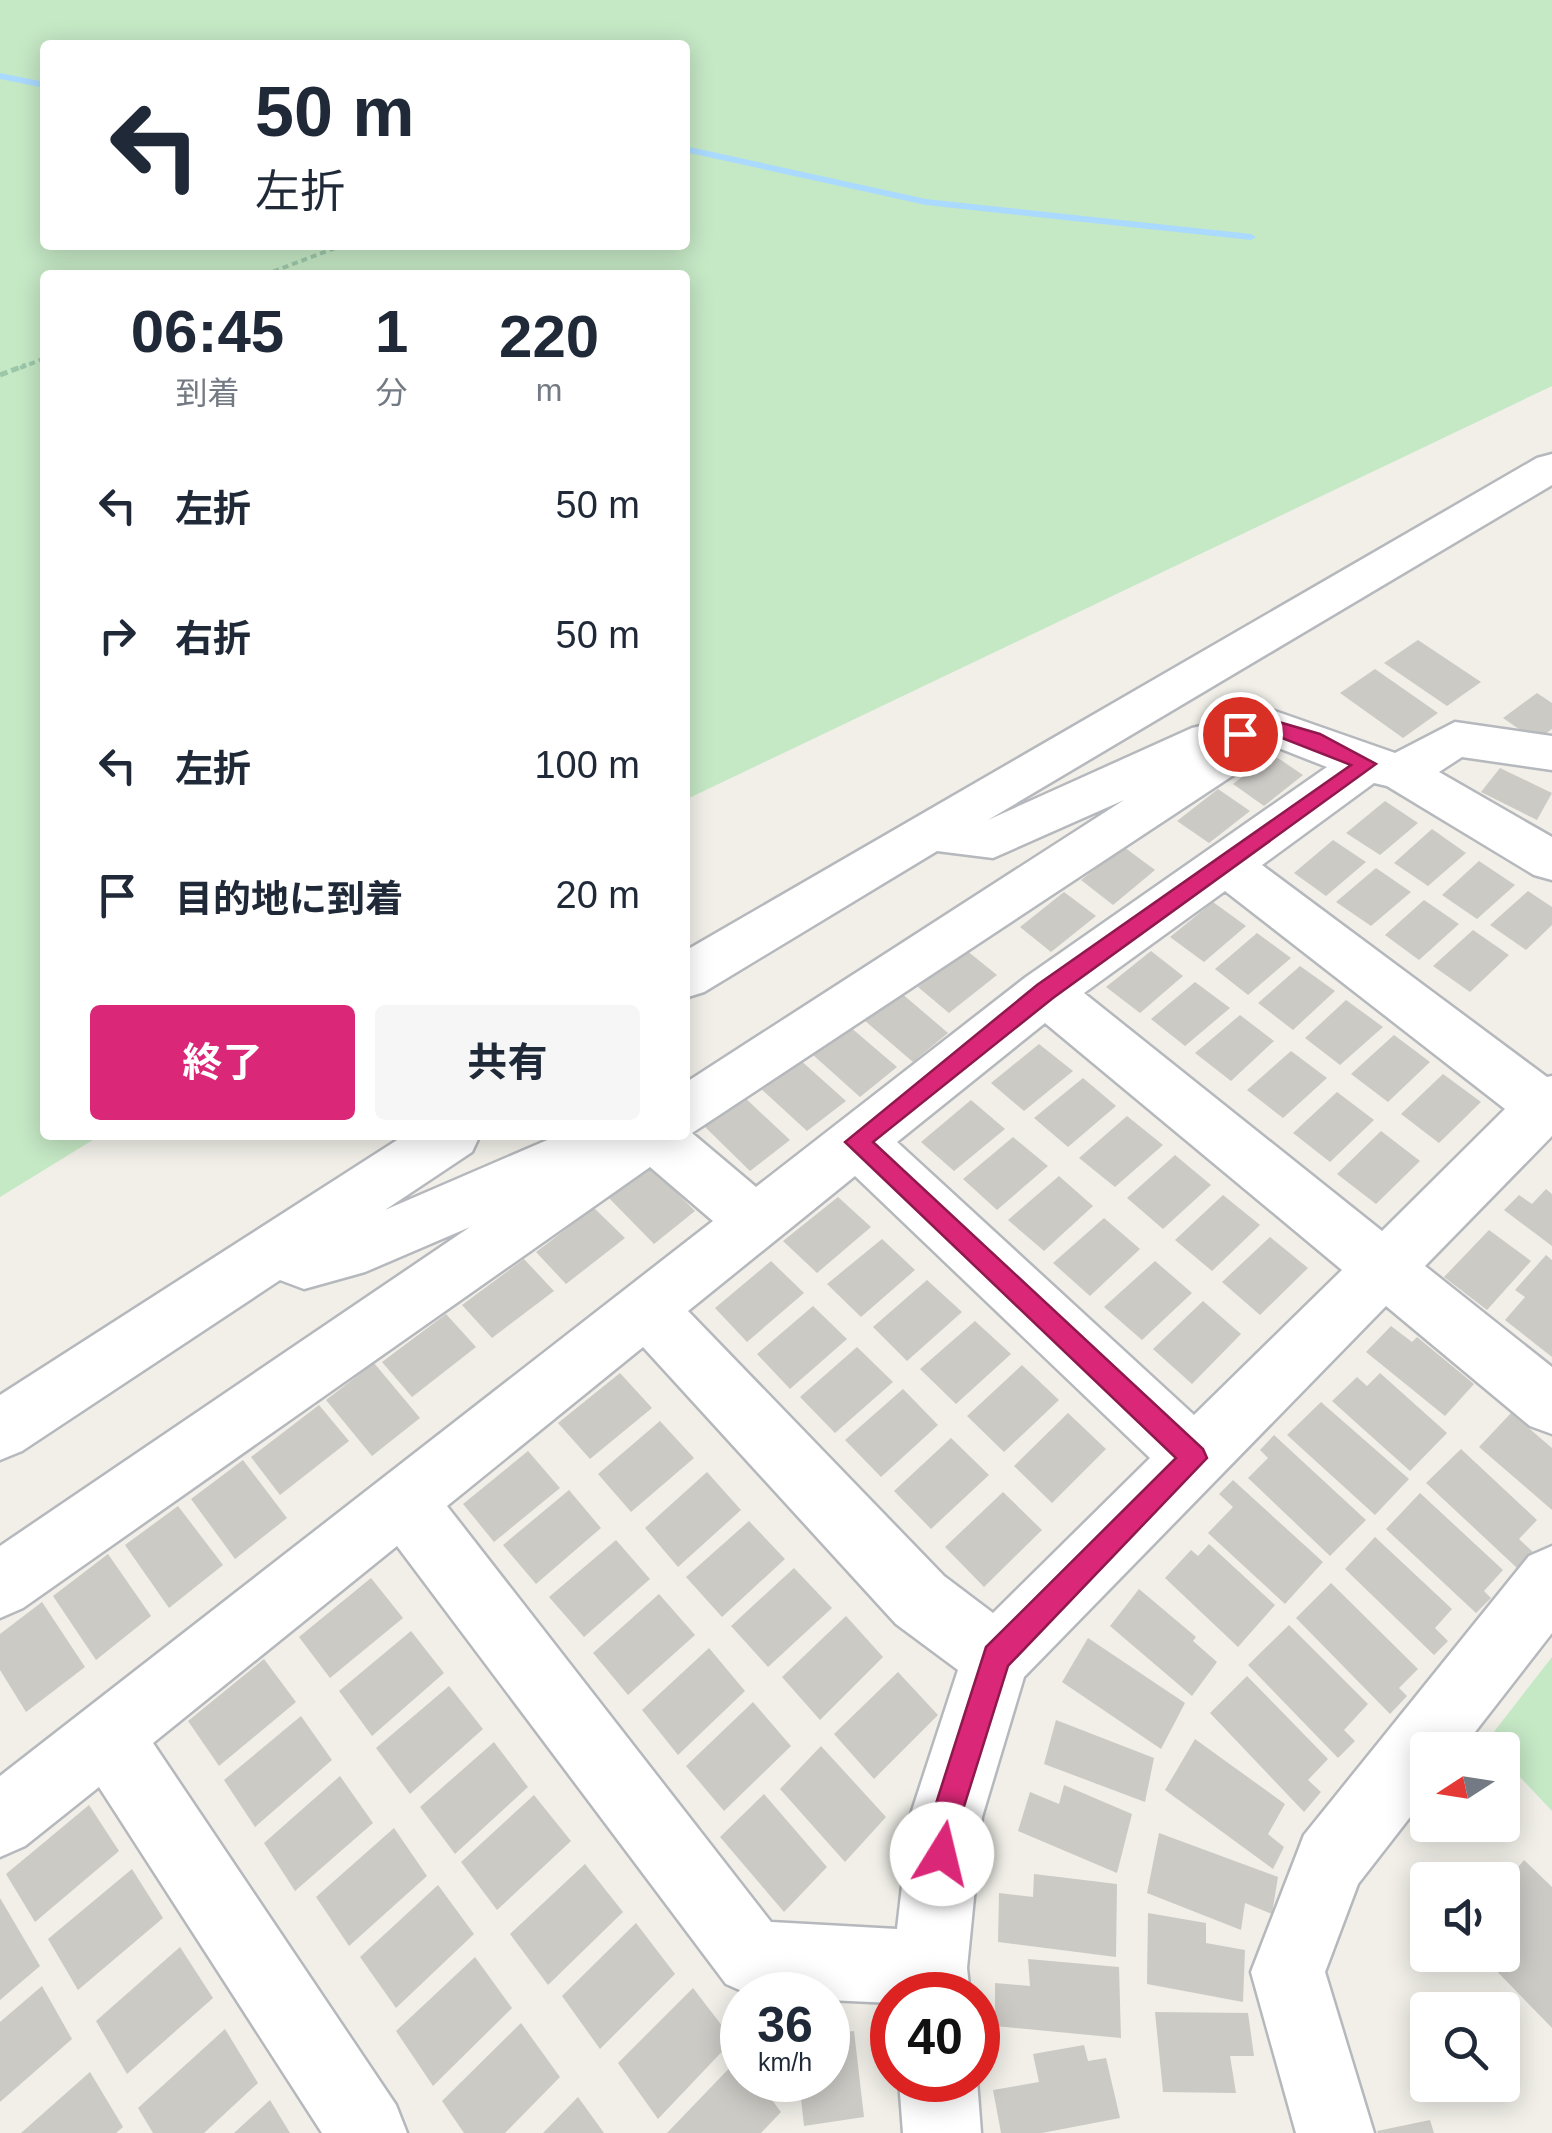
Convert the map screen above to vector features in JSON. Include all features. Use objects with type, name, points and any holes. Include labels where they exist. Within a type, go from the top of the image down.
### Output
[{"type":"street","points":[[690,974],[1552,467]]},
{"type":"street","points":[[928,831],[993,838],[1209,740],[1272,727],[1384,768],[1552,862]]},
{"type":"street","points":[[690,1109],[1272,727]]},
{"type":"street","points":[[0,1822],[1045,992],[1226,864],[1384,768],[1455,739],[1552,754]]},
{"type":"street","points":[[932,1972],[946,1816],[996,1657],[1548,1103],[1226,864]]},
{"type":"street","points":[[1045,992],[1552,1405]]},
{"type":"street","points":[[0,1430],[444,1140]]},
{"type":"street","points":[[274,1251],[304,1262],[365,1246],[592,1147],[626,1140]]},
{"type":"street","points":[[0,1585],[644,1140]]},
{"type":"street","points":[[657,1140],[756,1222]]},
{"type":"street","points":[[857,1142],[1194,1458]]},
{"type":"street","points":[[646,1308],[920,1600],[996,1657]]},
{"type":"street","points":[[403,1501],[752,1958],[870,1974]]},
{"type":"street","points":[[1336,2133],[1288,1972],[1330,1862],[1552,1579]]},
{"type":"street","points":[[108,1736],[368,2133]]},
{"type":"street","points":[[940,2102],[942,2133]]},
{"type":"path","points":[[277,270],[329,250]]},
{"type":"path","points":[[0,375],[40,360]]},
{"type":"green space","points":[[0,0],[1552,0],[1552,386],[690,798],[690,270],[40,270],[40,1140],[93,1140],[0,1197]]},
{"type":"green space","points":[[1552,1657],[1552,1811],[1520,1777],[1520,1732],[1494,1732]]},
{"type":"building","points":[[1418,640],[1481,682],[1447,706],[1384,663]]},
{"type":"building","points":[[1375,669],[1438,713],[1403,738],[1340,693]]},
{"type":"building","points":[[1537,693],[1552,703],[1552,729],[1536,741],[1503,718]]},
{"type":"building","points":[[1272,754],[1303,775],[1264,806],[1233,784]]},
{"type":"building","points":[[1500,768],[1552,793],[1537,820],[1481,792]]},
{"type":"building","points":[[1218,789],[1250,811],[1209,843],[1177,821]]},
{"type":"building","points":[[1385,801],[1418,823],[1380,855],[1346,833]]},
{"type":"building","points":[[1432,829],[1466,853],[1428,886],[1394,863]]},
{"type":"building","points":[[1333,840],[1366,862],[1326,896],[1294,873]]},
{"type":"building","points":[[1124,847],[1155,870],[1113,905],[1081,880]]},
{"type":"building","points":[[1479,861],[1515,885],[1477,919],[1442,895]]},
{"type":"building","points":[[1376,868],[1411,892],[1371,926],[1336,902]]},
{"type":"building","points":[[1528,891],[1552,907],[1552,925],[1526,950],[1490,925]]},
{"type":"building","points":[[1064,892],[1096,916],[1051,952],[1020,927]]},
{"type":"building","points":[[1424,900],[1459,924],[1419,960],[1385,935]]},
{"type":"building","points":[[1213,902],[1246,926],[1204,962],[1170,937]]},
{"type":"building","points":[[1473,930],[1509,955],[1470,992],[1433,966]]},
{"type":"building","points":[[1257,933],[1291,958],[1248,995],[1215,969]]},
{"type":"building","points":[[966,950],[997,975],[949,1013],[918,987]]},
{"type":"building","points":[[1151,951],[1183,976],[1140,1013],[1106,987]]},
{"type":"building","points":[[1300,966],[1335,991],[1293,1030],[1258,1003]]},
{"type":"building","points":[[1195,982],[1230,1008],[1185,1046],[1151,1019]]},
{"type":"building","points":[[900,992],[948,1033],[913,1062],[864,1020]]},
{"type":"building","points":[[1346,1000],[1383,1027],[1340,1065],[1305,1038]]},
{"type":"building","points":[[1240,1015],[1274,1041],[1231,1081],[1195,1053]]},
{"type":"building","points":[[849,1026],[897,1067],[860,1097],[812,1054]]},
{"type":"building","points":[[1394,1035],[1430,1062],[1388,1102],[1351,1074]]},
{"type":"building","points":[[1039,1044],[1073,1071],[1024,1111],[991,1083]]},
{"type":"building","points":[[1291,1051],[1327,1078],[1283,1118],[1247,1090]]},
{"type":"building","points":[[798,1058],[846,1101],[807,1131],[759,1087]]},
{"type":"building","points":[[1443,1074],[1481,1102],[1439,1143],[1401,1114]]},
{"type":"building","points":[[1083,1078],[1116,1106],[1068,1147],[1034,1118]]},
{"type":"building","points":[[1337,1092],[1374,1120],[1330,1162],[1293,1133]]},
{"type":"building","points":[[742,1095],[790,1140],[750,1171],[703,1125]]},
{"type":"building","points":[[971,1100],[1005,1129],[954,1171],[921,1142]]},
{"type":"building","points":[[1127,1116],[1163,1145],[1115,1187],[1079,1158]]},
{"type":"building","points":[[1381,1131],[1420,1161],[1376,1204],[1337,1174]]},
{"type":"building","points":[[1013,1137],[1048,1166],[997,1210],[963,1179]]},
{"type":"building","points":[[1175,1155],[1211,1185],[1163,1229],[1127,1198]]},
{"type":"building","points":[[648,1164],[695,1211],[654,1244],[607,1196]]},
{"type":"building","points":[[1059,1176],[1093,1206],[1044,1251],[1008,1220]]},
{"type":"building","points":[[1546,1189],[1552,1194],[1552,1246],[1504,1210],[1519,1195],[1532,1204]]},
{"type":"building","points":[[1223,1195],[1260,1225],[1212,1271],[1175,1240]]},
{"type":"building","points":[[838,1197],[871,1227],[817,1273],[783,1241]]},
{"type":"building","points":[[594,1208],[625,1238],[566,1284],[536,1252]]},
{"type":"building","points":[[1104,1218],[1140,1249],[1090,1296],[1053,1263]]},
{"type":"building","points":[[1489,1230],[1531,1261],[1487,1310],[1444,1277]]},
{"type":"building","points":[[1270,1237],[1308,1268],[1260,1315],[1222,1282]]},
{"type":"building","points":[[882,1239],[915,1270],[861,1317],[827,1284]]},
{"type":"building","points":[[1546,1255],[1552,1260],[1552,1357],[1505,1320],[1525,1297],[1515,1290]]},
{"type":"building","points":[[524,1259],[554,1291],[492,1338],[462,1305]]},
{"type":"building","points":[[771,1261],[804,1293],[747,1342],[715,1308]]},
{"type":"building","points":[[1155,1261],[1192,1293],[1142,1340],[1104,1307]]},
{"type":"building","points":[[927,1280],[962,1312],[907,1361],[873,1327]]},
{"type":"building","points":[[1203,1301],[1241,1334],[1192,1384],[1153,1349]]},
{"type":"building","points":[[813,1306],[847,1339],[790,1389],[757,1354]]},
{"type":"building","points":[[446,1314],[476,1347],[412,1397],[382,1362]]},
{"type":"building","points":[[975,1321],[1011,1354],[956,1404],[920,1369]]},
{"type":"building","points":[[1391,1326],[1412,1342],[1417,1337],[1474,1384],[1445,1416],[1366,1352]]},
{"type":"building","points":[[857,1347],[893,1382],[835,1433],[800,1397]]},
{"type":"building","points":[[374,1363],[420,1418],[372,1456],[326,1400]]},
{"type":"building","points":[[1022,1365],[1059,1400],[1004,1452],[967,1416]]},
{"type":"building","points":[[620,1373],[652,1408],[590,1459],[558,1423]]},
{"type":"building","points":[[1380,1373],[1447,1433],[1410,1471],[1332,1401],[1357,1377],[1367,1386]]},
{"type":"building","points":[[903,1389],[938,1425],[881,1477],[845,1440]]},
{"type":"building","points":[[1321,1402],[1409,1479],[1375,1515],[1287,1435]]},
{"type":"building","points":[[319,1405],[349,1441],[280,1495],[251,1457]]},
{"type":"building","points":[[1068,1413],[1106,1449],[1052,1503],[1014,1466]]},
{"type":"building","points":[[1511,1413],[1552,1448],[1552,1510],[1479,1447]]},
{"type":"building","points":[[660,1421],[694,1458],[631,1512],[598,1474]]},
{"type":"building","points":[[1274,1435],[1366,1520],[1330,1556],[1248,1478],[1268,1458],[1260,1450]]},
{"type":"building","points":[[951,1438],[989,1475],[931,1529],[894,1491]]},
{"type":"building","points":[[1461,1449],[1537,1520],[1519,1539],[1533,1552],[1517,1568],[1426,1483]]},
{"type":"building","points":[[528,1451],[560,1488],[494,1542],[463,1504]]},
{"type":"building","points":[[243,1460],[287,1518],[235,1559],[191,1499]]},
{"type":"building","points":[[707,1472],[741,1510],[678,1567],[645,1528]]},
{"type":"building","points":[[1233,1480],[1323,1562],[1285,1604],[1208,1533],[1233,1507],[1219,1494]]},
{"type":"building","points":[[569,1490],[601,1528],[536,1584],[503,1545]]},
{"type":"building","points":[[1003,1492],[1042,1530],[984,1587],[945,1547]]},
{"type":"building","points":[[1420,1493],[1503,1570],[1484,1591],[1491,1598],[1476,1613],[1386,1529]]},
{"type":"building","points":[[178,1506],[223,1565],[169,1608],[125,1545]]},
{"type":"building","points":[[749,1521],[785,1559],[722,1617],[686,1577]]},
{"type":"building","points":[[1375,1537],[1452,1609],[1435,1628],[1448,1641],[1434,1655],[1345,1569]]},
{"type":"building","points":[[616,1540],[650,1579],[584,1637],[549,1597]]},
{"type":"building","points":[[1209,1544],[1275,1605],[1238,1647],[1165,1578],[1191,1550],[1198,1556]]},
{"type":"building","points":[[108,1554],[151,1616],[96,1660],[53,1596]]},
{"type":"building","points":[[794,1568],[832,1608],[768,1667],[731,1626]]},
{"type":"building","points":[[371,1578],[403,1618],[330,1678],[299,1637]]},
{"type":"building","points":[[1331,1583],[1418,1669],[1399,1688],[1407,1696],[1390,1714],[1296,1618]]},
{"type":"building","points":[[1139,1589],[1196,1637],[1193,1641],[1217,1662],[1192,1696],[1110,1626]]},
{"type":"building","points":[[659,1594],[695,1635],[628,1695],[593,1653]]},
{"type":"building","points":[[42,1602],[85,1667],[26,1712],[0,1670],[0,1634]]},
{"type":"building","points":[[846,1616],[883,1657],[820,1720],[782,1677]]},
{"type":"building","points":[[1289,1625],[1368,1704],[1344,1730],[1355,1741],[1338,1758],[1248,1665]]},
{"type":"building","points":[[411,1631],[444,1673],[372,1736],[339,1691]]},
{"type":"building","points":[[1088,1638],[1185,1703],[1161,1749],[1062,1682]]},
{"type":"building","points":[[709,1648],[745,1691],[678,1755],[642,1710]]},
{"type":"building","points":[[264,1659],[296,1702],[219,1766],[188,1721]]},
{"type":"building","points":[[898,1672],[938,1715],[874,1779],[834,1734]]},
{"type":"building","points":[[1247,1676],[1328,1759],[1308,1780],[1321,1792],[1304,1812],[1210,1713]]},
{"type":"building","points":[[449,1686],[483,1729],[410,1794],[376,1748]]},
{"type":"building","points":[[753,1702],[791,1746],[724,1811],[686,1766]]},
{"type":"building","points":[[301,1716],[332,1760],[255,1827],[224,1780]]},
{"type":"building","points":[[1056,1720],[1154,1758],[1145,1802],[1044,1764]]},
{"type":"building","points":[[1195,1739],[1285,1804],[1268,1834],[1284,1847],[1273,1869],[1165,1790]]},
{"type":"building","points":[[494,1742],[528,1787],[455,1854],[420,1807]]},
{"type":"building","points":[[821,1746],[886,1817],[845,1862],[780,1789]]},
{"type":"building","points":[[340,1776],[373,1823],[295,1891],[264,1843]]},
{"type":"building","points":[[1064,1785],[1132,1814],[1117,1873],[1018,1831],[1030,1792],[1059,1804]]},
{"type":"building","points":[[764,1794],[827,1867],[784,1912],[720,1837]]},
{"type":"building","points":[[534,1795],[571,1841],[497,1910],[461,1862]]},
{"type":"building","points":[[89,1805],[119,1851],[35,1922],[6,1874]]},
{"type":"building","points":[[394,1828],[427,1876],[349,1946],[316,1897]]},
{"type":"building","points":[[1159,1833],[1278,1877],[1272,1914],[1245,1903],[1241,1930],[1147,1893]]},
{"type":"building","points":[[1524,1860],[1552,1887],[1552,2028],[1498,1972],[1520,1972],[1520,1865]]},
{"type":"building","points":[[585,1864],[623,1912],[548,1985],[510,1934]]},
{"type":"building","points":[[132,1869],[163,1918],[78,1990],[48,1939]]},
{"type":"building","points":[[1034,1874],[1117,1884],[1116,1957],[998,1942],[999,1893],[1033,1897]]},
{"type":"building","points":[[438,1885],[474,1934],[396,2008],[360,1957]]},
{"type":"building","points":[[0,1898],[40,1966],[0,2000]]},
{"type":"building","points":[[1148,1913],[1206,1923],[1206,1943],[1245,1950],[1243,2002],[1147,1984]]},
{"type":"building","points":[[636,1923],[675,1974],[600,2049],[562,1996]]},
{"type":"building","points":[[180,1947],[213,1998],[127,2074],[96,2021]]},
{"type":"building","points":[[475,1957],[512,2008],[433,2086],[396,2031]]},
{"type":"building","points":[[1028,1959],[1119,1967],[1121,2038],[1000,2026],[1000,1983],[1030,1986]]},
{"type":"building","points":[[42,1986],[72,2039],[0,2102],[0,2022]]},
{"type":"building","points":[[693,1988],[720,2023],[720,2054],[658,2119],[618,2063]]},
{"type":"building","points":[[1155,2012],[1248,2013],[1254,2056],[1230,2056],[1236,2093],[1163,2092]]},
{"type":"building","points":[[521,2023],[560,2077],[505,2133],[464,2133],[442,2101]]},
{"type":"building","points":[[225,2029],[258,2083],[204,2133],[153,2133],[138,2108]]},
{"type":"building","points":[[850,2031],[854,2031],[864,2117],[804,2126],[801,2102],[850,2102]]},
{"type":"building","points":[[1084,2045],[1088,2061],[1106,2058],[1120,2118],[1042,2133],[1001,2133],[995,2102],[1000,2102],[1000,2089],[1039,2082],[1033,2054]]},
{"type":"building","points":[[90,2072],[123,2127],[116,2133],[21,2133]]},
{"type":"building","points":[[720,2078],[720,2102],[774,2102],[781,2112],[761,2133],[667,2133]]},
{"type":"building","points":[[578,2097],[604,2133],[543,2133]]},
{"type":"building","points":[[270,2100],[290,2133],[234,2133]]},
{"type":"building","points":[[1430,2120],[1434,2133],[1377,2131]]},
{"type":"waterway","points":[[0,76],[40,84]]},
{"type":"waterway","points":[[690,150],[926,202],[1251,237]]},
{"type":"route","points":[[942,1854],[946,1816],[996,1657],[1194,1458],[857,1142],[1045,992],[1366,764],[1272,727],[1240,734]]}]
